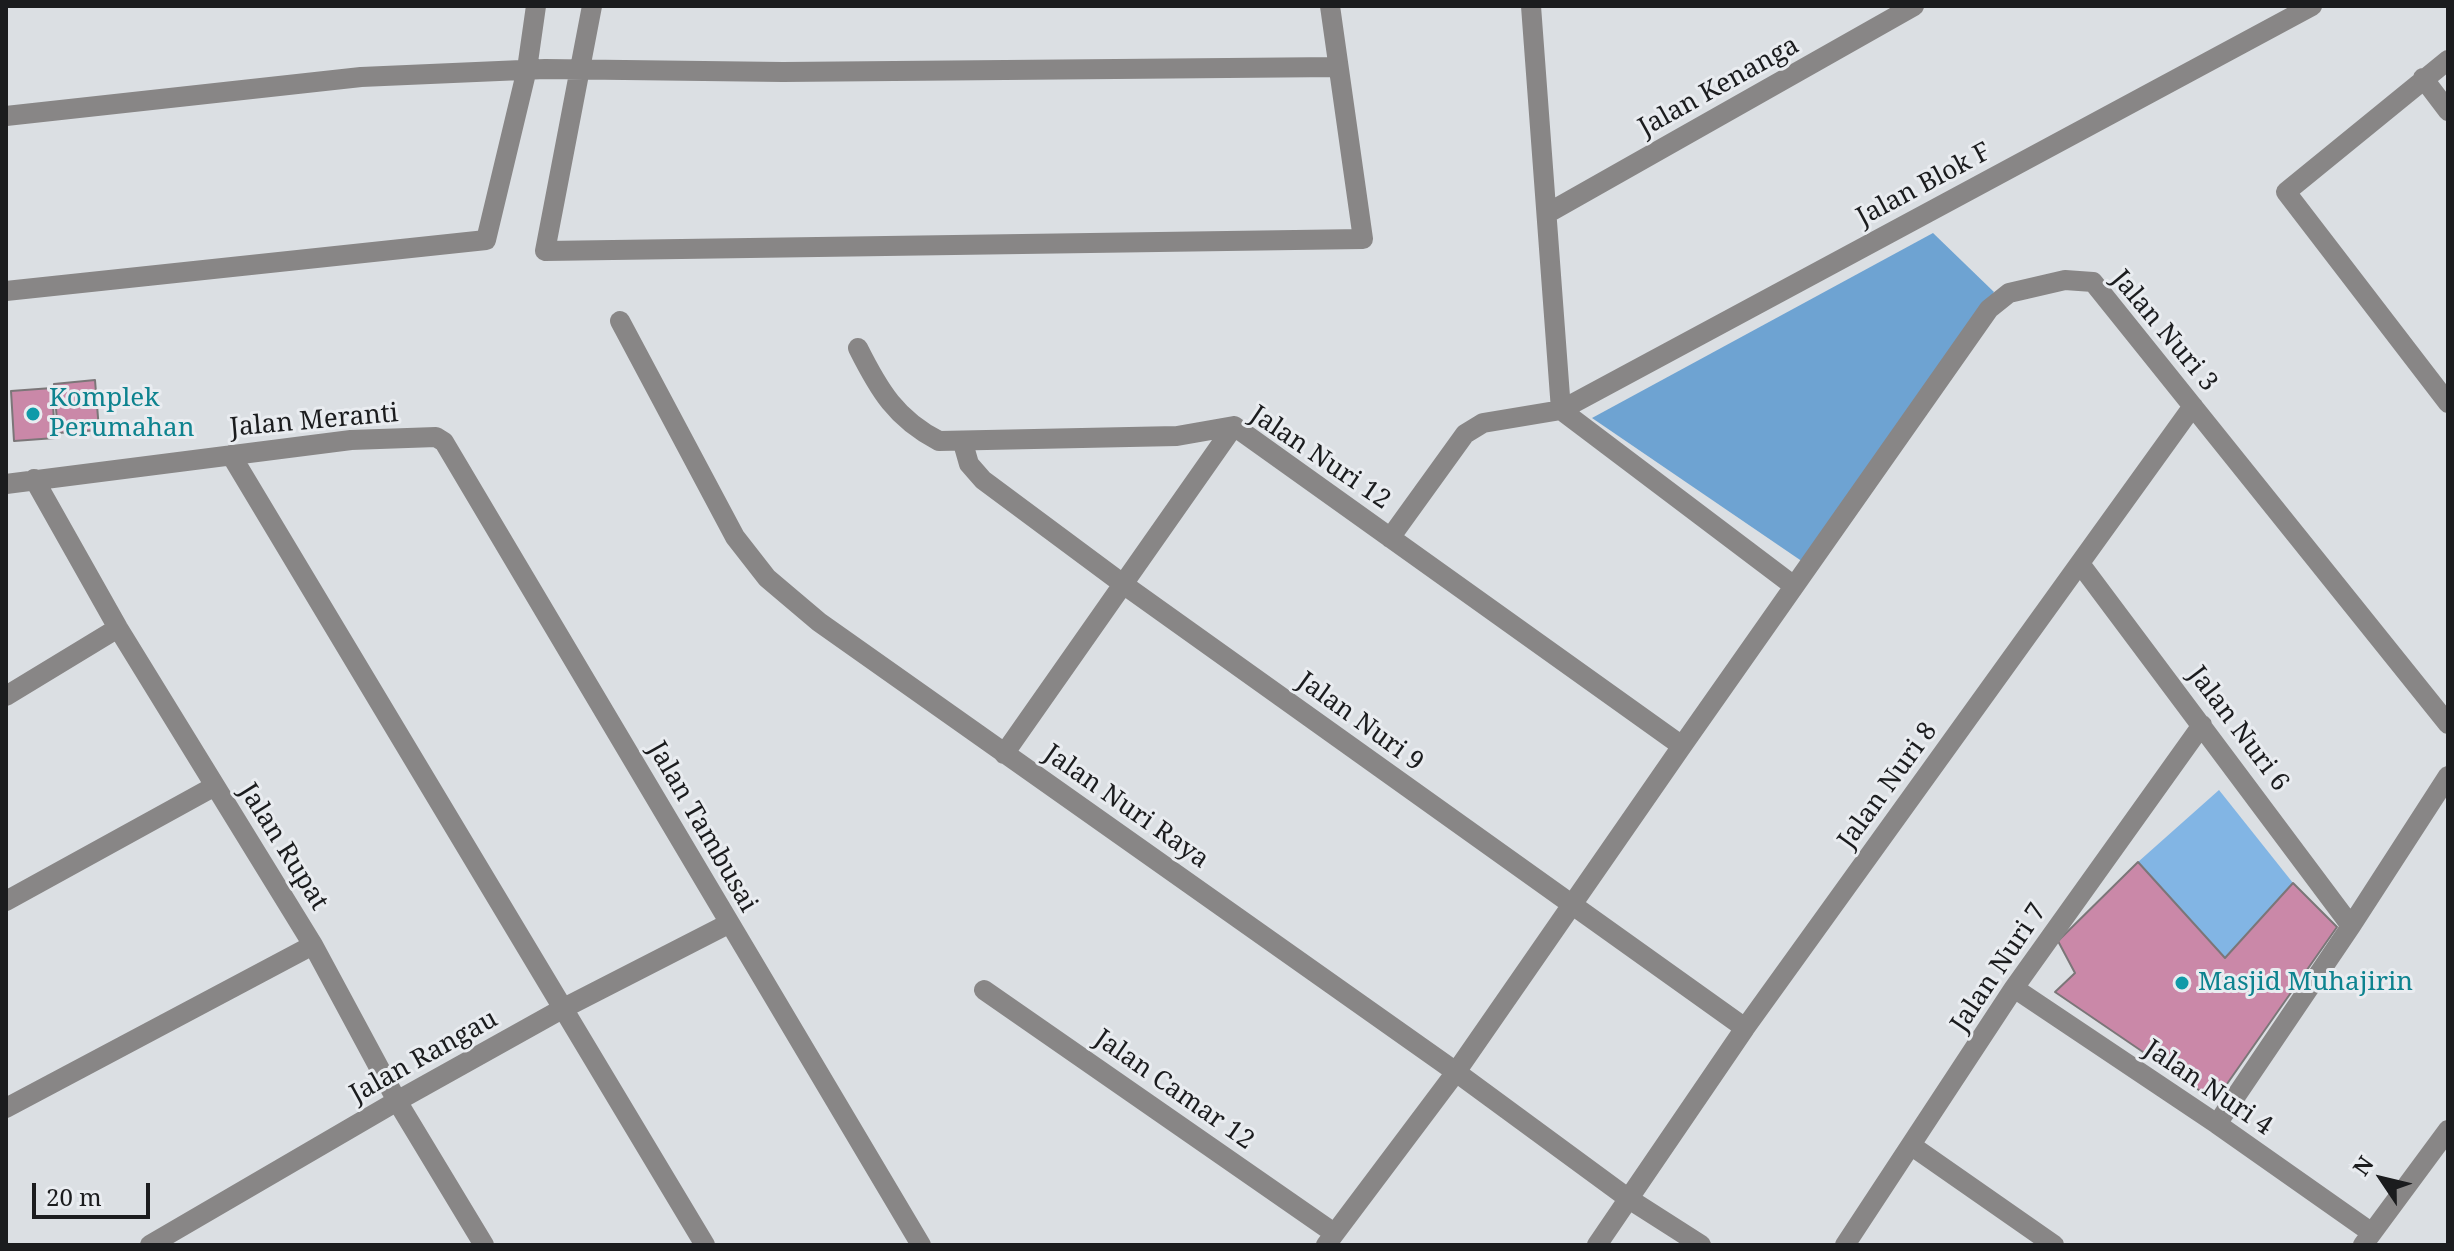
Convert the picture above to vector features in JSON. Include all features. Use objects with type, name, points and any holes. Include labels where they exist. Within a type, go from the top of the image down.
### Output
[{"type":"street","points":[[536,6],[554,70],[545,251],[1363,239],[1330,6]]},
{"type":"street","points":[[6,291],[486,240],[554,70],[592,6]]},
{"type":"street","name":"Jalan Kenanga","points":[[1548,213],[1914,6]]},
{"type":"street","name":"Jalan Blok F","points":[[1390,538],[1465,434],[1483,423],[1561,410],[2312,6]]},
{"type":"street","points":[[1330,1239],[1456,1072],[1794,586],[1561,410],[1533,7]]},
{"type":"street","points":[[2448,60],[2286,192],[2448,403]]},
{"type":"street","points":[[6,116],[361,77],[554,70],[783,72],[1338,67]]},
{"type":"street","points":[[2423,78],[2448,111]]},
{"type":"street","name":"Jalan Nuri 3","points":[[1794,586],[1989,309],[2009,293],[2065,280],[2093,282],[2448,724]]},
{"type":"street","name":"Jalan Nuri Raya","points":[[620,321],[735,537],[767,578],[819,622],[1456,1072],[1629,1199],[1701,1245]]},
{"type":"street","name":"Jalan Nuri 12","points":[[858,348],[879,391],[907,421],[939,441],[963,443],[1177,436],[1234,426],[1682,746]]},
{"type":"street","name":"Jalan Nuri 8","points":[[1597,1245],[1745,1028],[2193,406]]},
{"type":"street","points":[[1004,754],[1234,426]]},
{"type":"street","name":"Jalan Meranti","points":[[6,484],[351,440],[436,437]]},
{"type":"street","name":"Jalan Tambusai","points":[[436,437],[450,448],[728,924],[921,1245]]},
{"type":"street","name":"Jalan Nuri 9","points":[[963,443],[969,464],[983,480],[1123,584],[1745,1028]]},
{"type":"street","points":[[231,455],[705,1245]]},
{"type":"street","name":"Jalan Rupat","points":[[34,479],[118,628],[313,945],[397,1101],[484,1245]]},
{"type":"street","name":"Jalan Nuri 6","points":[[2081,565],[2351,926]]},
{"type":"street","points":[[6,696],[118,628]]},
{"type":"street","name":"Jalan Nuri 7","points":[[1845,1245],[2014,988],[2202,725]]},
{"type":"street","points":[[2217,1124],[2448,776]]},
{"type":"street","points":[[6,901],[215,786]]},
{"type":"street","name":"Jalan Rangau","points":[[150,1245],[562,1009],[728,924]]},
{"type":"street","points":[[6,1108],[313,945]]},
{"type":"street","name":"Jalan Nuri 4","points":[[2014,988],[2217,1124],[2368,1239]]},
{"type":"street","name":"Jalan Camar 12","points":[[984,990],[1330,1239]]},
{"type":"street","points":[[2368,1239],[2448,1130]]},
{"type":"street","points":[[1912,1146],[2054,1245]]},
{"type":"shaded area","points":[[1933,233],[1994,292],[1806,564],[1592,418]]},
{"type":"shaded area","points":[[2219,790],[2293,883],[2225,958],[2138,862]]},
{"type":"building","name":"Komplek Perumahan","points":[[95,380],[99,430],[58,433],[54,384]]},
{"type":"building","name":"Komplek Perumahan","points":[[52,388],[55,438],[14,441],[11,391]]},
{"type":"building","name":"Masjid Muhajirin","points":[[2138,862],[2225,958],[2293,883],[2337,927],[2215,1101],[2055,992],[2075,973],[2058,941]]},
{"type":"place","name":"Komplek Perumahan","points":[[33,414]]},
{"type":"place","name":"Masjid Muhajirin","points":[[2182,983]]}]
